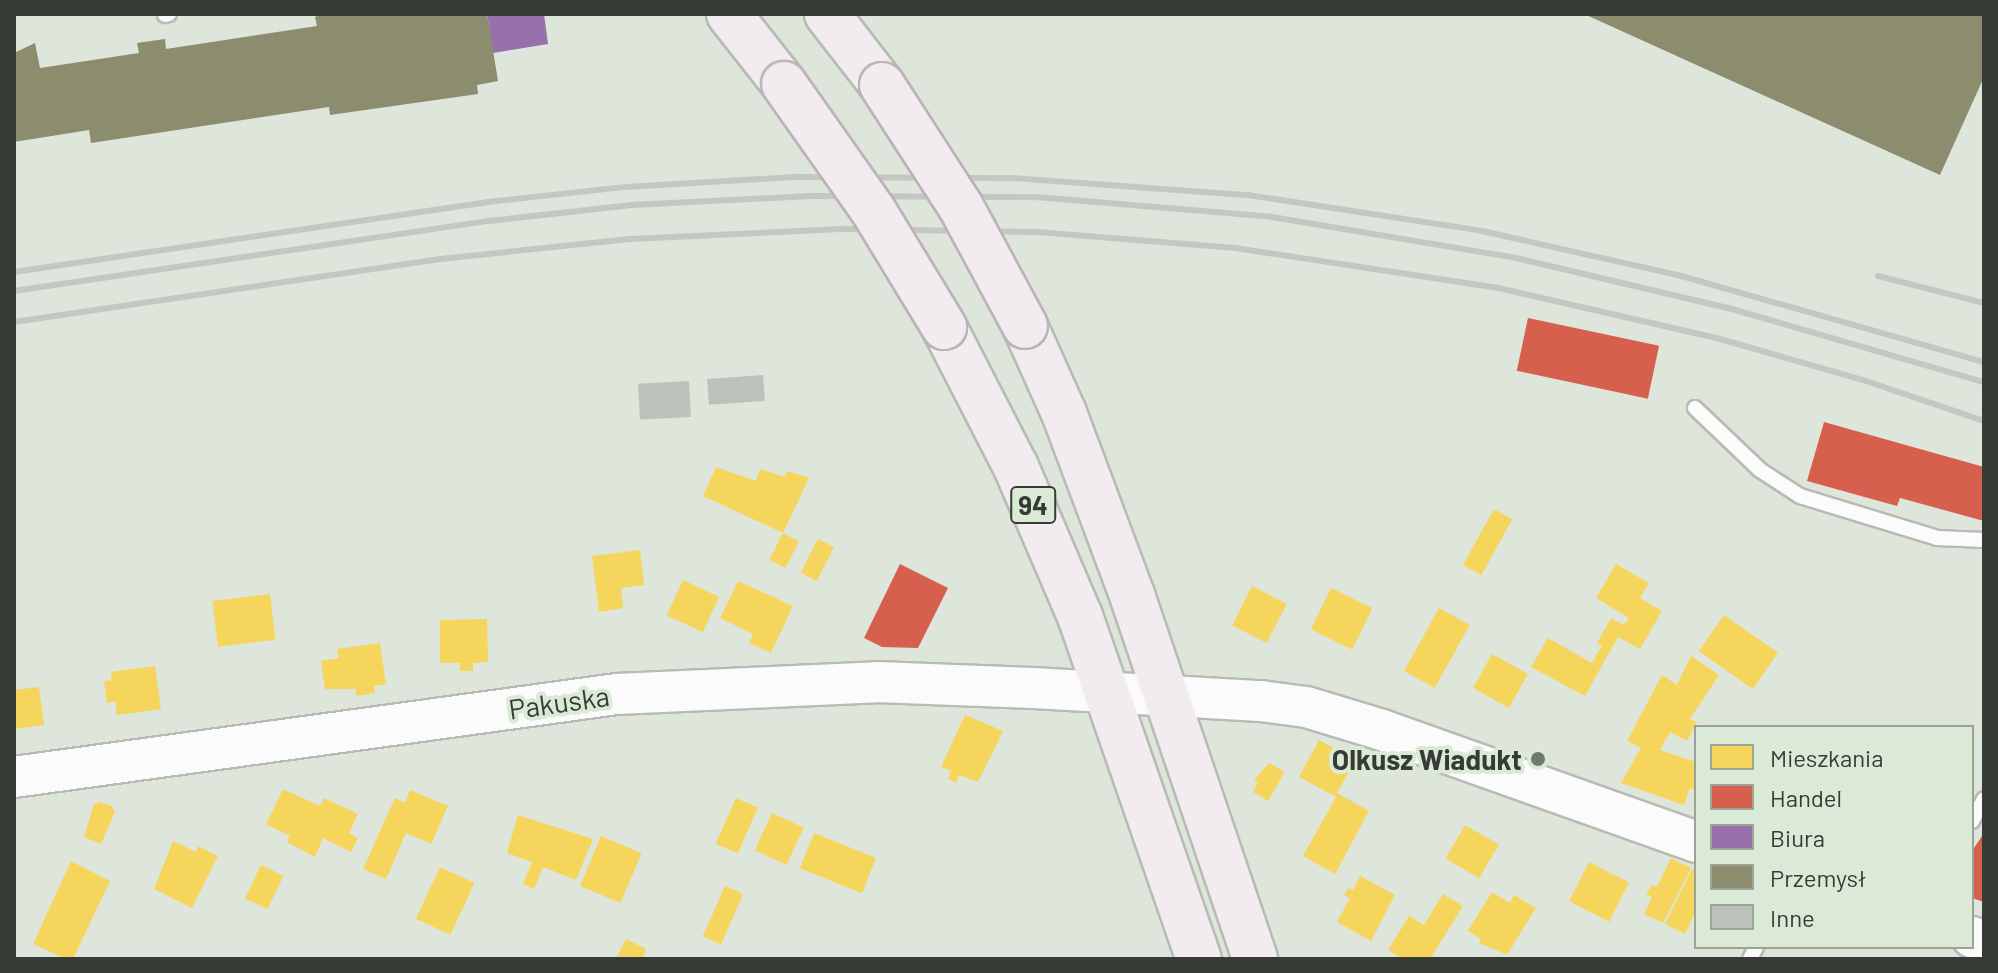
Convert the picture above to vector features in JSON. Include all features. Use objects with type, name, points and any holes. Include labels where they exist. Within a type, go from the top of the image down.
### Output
[{"type":"main road","name":"94","points":[[729,14],[784,84],[873,210],[944,327],[1022,480],[1080,616],[1199,959]]},
{"type":"main road","name":"94","points":[[827,14],[882,85],[955,197],[1025,326],[1064,413],[1255,959]]},
{"type":"street","name":"Pakuska","points":[[14,777],[617,694],[877,682],[1164,694],[1261,701],[1330,713],[1694,841]]},
{"type":"lane","points":[[1695,408],[1760,470],[1800,496],[1937,538],[1984,540]]},
{"type":"lane","points":[[1974,817],[1984,799]]},
{"type":"building: Mieszkania","points":[[716,467],[756,481],[760,469],[785,477],[787,471],[809,478],[783,533],[703,496]]},
{"type":"building: Mieszkania","points":[[1494,509],[1512,519],[1481,575],[1463,565]]},
{"type":"building: Mieszkania","points":[[783,533],[799,541],[785,568],[769,560]]},
{"type":"building: Mieszkania","points":[[818,539],[834,547],[817,581],[801,573]]},
{"type":"building: Mieszkania","points":[[640,550],[644,585],[621,588],[623,608],[599,612],[592,556]]},
{"type":"building: Mieszkania","points":[[1616,564],[1649,583],[1640,598],[1662,611],[1640,649],[1618,637],[1585,696],[1531,667],[1548,638],[1592,663],[1602,645],[1597,643],[1611,618],[1624,625],[1629,618],[1596,598]]},
{"type":"building: Mieszkania","points":[[683,580],[719,597],[703,632],[667,615]]},
{"type":"building: Mieszkania","points":[[738,581],[793,606],[771,653],[749,643],[753,634],[720,618]]},
{"type":"building: Mieszkania","points":[[1252,586],[1287,604],[1267,643],[1232,625]]},
{"type":"building: Mieszkania","points":[[1331,588],[1372,608],[1352,650],[1311,629]]},
{"type":"building: Mieszkania","points":[[270,594],[276,640],[218,647],[212,601]]},
{"type":"building: Mieszkania","points":[[1439,608],[1470,625],[1435,688],[1404,671]]},
{"type":"building: Mieszkania","points":[[1724,615],[1778,653],[1753,689],[1699,651]]},
{"type":"building: Mieszkania","points":[[487,619],[488,662],[473,663],[473,671],[460,671],[460,663],[440,663],[440,620]]},
{"type":"building: Mieszkania","points":[[380,643],[386,684],[374,686],[375,693],[356,696],[356,689],[325,689],[321,661],[339,658],[337,649]]},
{"type":"building: Mieszkania","points":[[1492,654],[1528,674],[1509,708],[1473,688]]},
{"type":"building: Mieszkania","points":[[1691,656],[1719,675],[1690,719],[1697,722],[1687,741],[1670,732],[1660,750],[1694,761],[1694,789],[1690,788],[1684,805],[1621,783],[1641,748],[1627,741],[1662,675],[1677,685]]},
{"type":"building: Mieszkania","points":[[155,666],[161,709],[117,715],[115,701],[107,703],[104,681],[112,680],[111,672]]},
{"type":"building: Mieszkania","points":[[39,687],[44,725],[14,729],[14,690]]},
{"type":"building: Mieszkania","points":[[965,715],[1003,731],[978,782],[959,775],[956,783],[948,779],[951,771],[941,767]]},
{"type":"building: Mieszkania","points":[[1319,740],[1356,760],[1337,793],[1369,811],[1335,874],[1303,856],[1336,797],[1299,777]]},
{"type":"building: Mieszkania","points":[[1269,763],[1285,772],[1268,801],[1253,792],[1258,782],[1254,780]]},
{"type":"building: Mieszkania","points":[[283,789],[320,806],[324,798],[358,814],[349,833],[358,838],[351,852],[323,838],[315,857],[287,842],[290,836],[266,824]]},
{"type":"building: Mieszkania","points":[[410,790],[448,806],[431,844],[406,833],[386,879],[363,869],[395,798],[405,803]]},
{"type":"building: Mieszkania","points":[[736,798],[758,808],[738,853],[716,844]]},
{"type":"building: Mieszkania","points":[[100,802],[112,806],[115,812],[101,844],[84,837],[94,804]]},
{"type":"building: Mieszkania","points":[[772,813],[804,828],[786,865],[755,850]]},
{"type":"building: Mieszkania","points":[[518,815],[593,839],[576,880],[543,867],[534,889],[523,884],[532,862],[507,853]]},
{"type":"building: Mieszkania","points":[[1465,825],[1499,844],[1479,878],[1446,859]]},
{"type":"building: Mieszkania","points":[[814,833],[876,858],[862,893],[800,868]]},
{"type":"building: Mieszkania","points":[[601,836],[642,853],[620,903],[580,886]]},
{"type":"building: Mieszkania","points":[[173,841],[196,852],[198,846],[218,856],[192,908],[154,889]]},
{"type":"building: Mieszkania","points":[[1671,858],[1691,868],[1663,923],[1644,914],[1652,897],[1646,894],[1652,885],[1657,887]]},
{"type":"building: Mieszkania","points":[[71,861],[110,881],[73,959],[66,959],[33,944]]},
{"type":"building: Mieszkania","points":[[1589,862],[1629,882],[1609,922],[1569,901]]},
{"type":"building: Mieszkania","points":[[261,865],[283,876],[267,909],[245,898]]},
{"type":"building: Mieszkania","points":[[440,867],[474,883],[450,935],[416,919]]},
{"type":"building: Mieszkania","points":[[1694,870],[1694,915],[1685,934],[1665,924]]},
{"type":"building: Mieszkania","points":[[1360,876],[1395,895],[1371,941],[1337,922],[1350,898],[1344,895],[1348,888],[1353,890]]},
{"type":"building: Mieszkania","points":[[725,886],[743,894],[721,944],[703,936]]},
{"type":"building: Mieszkania","points":[[1492,892],[1510,903],[1514,895],[1536,908],[1507,955],[1479,943],[1481,939],[1468,931]]},
{"type":"building: Mieszkania","points":[[1443,894],[1463,906],[1430,959],[1403,959],[1388,950],[1409,916],[1424,925]]},
{"type":"building: Mieszkania","points":[[626,939],[646,949],[642,959],[616,959]]},
{"type":"building: Handel","points":[[1528,318],[1659,346],[1648,399],[1517,371]]},
{"type":"building: Handel","points":[[1824,422],[1984,467],[1984,521],[1900,498],[1897,506],[1807,481]]},
{"type":"building: Handel","points":[[900,564],[948,588],[918,648],[882,647],[864,638]]},
{"type":"building: Handel","points":[[1984,833],[1984,902],[1974,899],[1974,848]]},
{"type":"building: Biura","points":[[487,14],[544,14],[548,44],[493,53]]},
{"type":"building: Przemysł","points":[[322,14],[487,14],[498,81],[477,85],[478,94],[330,115],[329,107],[91,143],[89,130],[14,142],[14,53],[35,43],[40,68],[139,53],[137,43],[165,39],[166,49],[317,26],[315,17]]},
{"type":"building: Przemysł","points":[[1584,14],[1984,14],[1984,77],[1940,175]]},
{"type":"building: Inne","points":[[763,375],[765,401],[709,405],[707,379]]},
{"type":"building: Inne","points":[[689,381],[691,417],[640,420],[638,384]]},
{"type":"railway","points":[[14,272],[487,202],[626,187],[794,177],[1014,178],[1248,195],[1482,231],[1678,275],[1984,362]]},
{"type":"railway","points":[[14,291],[489,221],[632,205],[812,196],[1036,197],[1272,217],[1512,257],[1732,309],[1984,382]]},
{"type":"railway","points":[[14,322],[440,259],[630,239],[846,229],[1037,232],[1235,248],[1494,287],[1713,337],[1866,381],[1984,421]]},
{"type":"railway","points":[[1878,276],[1984,303]]},
{"type":"place","name":"Olkusz Wiadukt","points":[[1538,759]]}]
